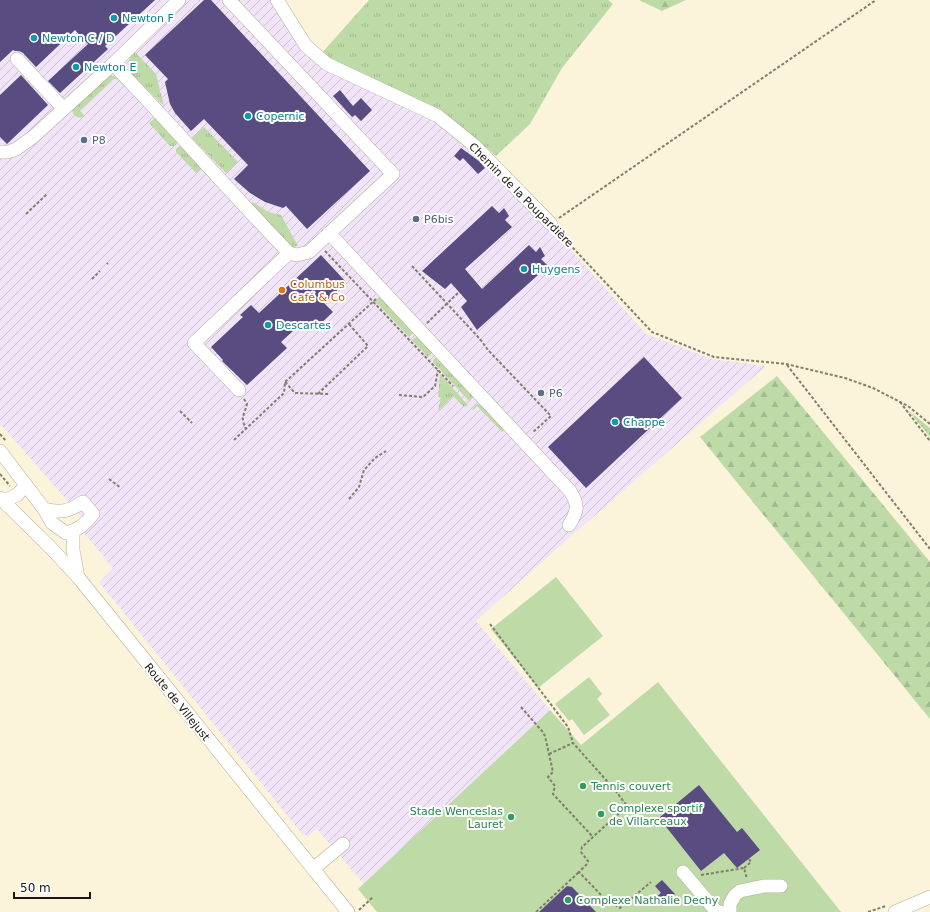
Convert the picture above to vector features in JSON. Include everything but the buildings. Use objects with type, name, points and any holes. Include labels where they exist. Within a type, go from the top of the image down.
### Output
[{"type":"street","points":[[0,152],[8,152],[16,149],[33,137],[63,108],[113,64],[179,0]]},
{"type":"street","points":[[113,64],[249,212],[289,253],[297,255],[309,252],[393,174],[229,0]]},
{"type":"street","name":"Chemin de la Poupardière","points":[[277,0],[306,46],[327,64],[438,116],[475,146],[550,224]]},
{"type":"street","points":[[17,59],[63,108]]},
{"type":"street","points":[[329,233],[570,491],[575,499],[577,510],[575,517],[569,525]]},
{"type":"street","points":[[241,393],[194,342],[289,253]]},
{"type":"street","points":[[0,451],[44,509],[52,523],[66,533],[73,532],[86,522],[93,514],[83,502],[73,508],[57,512],[44,509]]},
{"type":"street","points":[[2,499],[17,495],[26,485]]},
{"type":"street","name":"Route de Villejust","points":[[2,499],[78,577],[313,869],[353,911]]},
{"type":"street","points":[[73,532],[73,550],[78,577]]},
{"type":"street","points":[[313,869],[343,844]]},
{"type":"street","points":[[685,874],[716,911],[720,912]]},
{"type":"street","points":[[730,912],[730,904],[735,895],[740,891],[764,886],[782,886]]},
{"type":"street","points":[[895,912],[930,897]]},
{"type":"path","points":[[550,224],[876,0]]},
{"type":"path","points":[[26,214],[47,194]]},
{"type":"path","name":"Chemin de la Poupardière","points":[[550,224],[652,332],[714,357],[786,364],[845,378],[873,388],[900,401],[930,424]]},
{"type":"path","points":[[315,246],[328,252],[372,302],[453,386]]},
{"type":"path","points":[[412,266],[480,339],[488,350],[551,416],[527,438],[521,438]]},
{"type":"path","points":[[92,279],[100,271]]},
{"type":"path","points":[[234,440],[284,393],[285,382],[384,292]]},
{"type":"path","points":[[420,330],[459,292]]},
{"type":"path","points":[[318,394],[368,346],[349,324]]},
{"type":"path","points":[[786,364],[930,549]]},
{"type":"path","points":[[399,396],[423,397],[435,386],[438,370]]},
{"type":"path","points":[[285,382],[294,393],[329,394]]},
{"type":"path","points":[[241,393],[247,404],[242,416],[242,421],[246,429]]},
{"type":"path","points":[[900,401],[930,441]]},
{"type":"path","points":[[180,411],[192,423]]},
{"type":"path","points":[[349,499],[359,487],[364,470],[375,458],[386,451]]},
{"type":"path","points":[[109,479],[121,488]]},
{"type":"path","points":[[490,624],[568,727],[573,743],[615,790],[627,806],[581,850],[588,861],[587,864],[536,912]]},
{"type":"path","points":[[521,707],[542,730],[545,736],[553,772],[548,777],[555,786],[553,794],[593,837]]},
{"type":"path","points":[[549,754],[573,743]]},
{"type":"path","points":[[685,874],[744,868],[751,862],[749,859]]},
{"type":"path","points":[[744,868],[749,884]]},
{"type":"path","points":[[579,872],[603,897],[620,908],[651,882]]},
{"type":"path","points":[[353,911],[373,897]]},
{"type":"shaded area","points":[[0,0],[273,0],[312,60],[437,120],[470,148],[548,224],[646,334],[712,359],[766,366],[476,621],[550,710],[364,884],[317,829],[307,837],[305,834],[303,835],[99,582],[113,568],[84,533],[88,524],[0,425]]},
{"type":"green space","points":[[369,0],[608,0],[613,4],[562,68],[530,124],[496,156],[466,130],[320,55]]},
{"type":"green space","points":[[639,0],[686,0],[662,11]]},
{"type":"green space","points":[[134,51],[156,74],[164,106],[129,72],[129,61]]},
{"type":"green space","points":[[111,76],[119,78],[125,83],[123,85],[117,79],[114,79],[80,111],[85,116],[81,118],[75,116],[72,110],[104,78]]},
{"type":"green space","points":[[156,117],[179,142],[174,146],[170,146],[149,123]]},
{"type":"green space","points":[[204,127],[238,162],[226,173],[192,138]]},
{"type":"green space","points":[[182,144],[221,190],[201,169],[196,173],[176,152],[176,149]]},
{"type":"green space","points":[[253,202],[268,212],[281,215],[298,246],[290,247],[250,205]]},
{"type":"green space","points":[[381,295],[415,331],[409,337],[375,301]]},
{"type":"green space","points":[[418,335],[434,351],[428,357],[412,340]]},
{"type":"green space","points":[[438,356],[474,393],[470,402],[433,362],[433,360]]},
{"type":"green space","points":[[440,374],[468,405],[464,407],[453,396],[438,411],[441,398],[438,397]]},
{"type":"green space","points":[[777,376],[930,562],[930,719],[700,437]]},
{"type":"green space","points":[[477,404],[483,404],[506,428],[502,432],[477,406],[473,410],[472,409]]},
{"type":"green space","points":[[908,410],[930,428],[930,437]]},
{"type":"green space","points":[[556,577],[603,636],[538,688],[491,629]]},
{"type":"green space","points":[[589,677],[602,694],[597,699],[610,715],[584,735],[572,719],[569,721],[555,704]]},
{"type":"green space","name":"Complexe sportif de Villarceaux","points":[[658,682],[841,912],[377,912],[358,889],[550,710],[581,745]]},
{"type":"place","name":"Newton F","points":[[114,18]]},
{"type":"place","name":"Newton C / D","points":[[34,38]]},
{"type":"place","name":"Newton E","points":[[76,67]]},
{"type":"place","name":"Copernic","points":[[248,116]]},
{"type":"place","name":"P8","points":[[84,140]]},
{"type":"place","name":"P6bis","points":[[416,219]]},
{"type":"place","name":"Huygens","points":[[524,269]]},
{"type":"place","name":"Columbus Café & Co","points":[[282,290]]},
{"type":"place","name":"Descartes","points":[[268,325]]},
{"type":"place","name":"P6","points":[[541,393]]},
{"type":"place","name":"Chappe","points":[[615,422]]},
{"type":"place","name":"Tennis couvert","points":[[583,786]]},
{"type":"place","name":"Complexe sportif de Villarceaux","points":[[601,814]]},
{"type":"place","name":"Stade Wenceslas Lauret","points":[[511,817]]},
{"type":"place","name":"Complexe Nathalie Dechy","points":[[568,900]]}]
